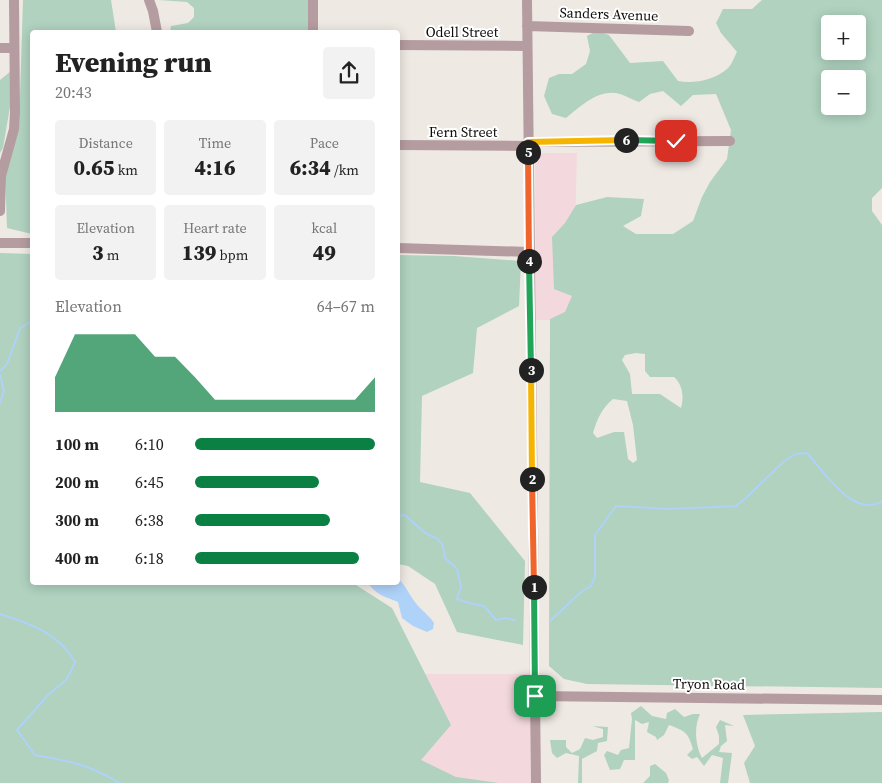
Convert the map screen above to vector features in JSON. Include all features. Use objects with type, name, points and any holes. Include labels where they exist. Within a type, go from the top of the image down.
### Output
[{"type":"street","points":[[0,211],[1,176],[14,129],[14,0]]},
{"type":"street","points":[[149,0],[157,30]]},
{"type":"street","points":[[313,0],[313,30]]},
{"type":"street","points":[[527,0],[536,783]]},
{"type":"street","name":"Sanders Avenue","points":[[527,26],[689,31]]},
{"type":"street","name":"Odell Street","points":[[400,45],[527,46]]},
{"type":"street","points":[[0,48],[14,48]]},
{"type":"street","name":"Fern Street","points":[[400,145],[730,141]]},
{"type":"street","points":[[0,242],[30,243]]},
{"type":"street","points":[[400,248],[529,252]]},
{"type":"street","name":"Tryon Road","points":[[535,696],[882,700]]},
{"type":"shaded area","points":[[535,153],[577,153],[574,274],[577,320],[536,320]]},
{"type":"shaded area","points":[[378,674],[530,674],[531,783],[378,783]]},
{"type":"green space","points":[[23,0],[111,0],[116,30],[30,30],[30,234],[7,228],[5,170],[19,125]]},
{"type":"green space","points":[[159,0],[310,0],[310,30],[170,30],[171,26],[188,23],[194,17],[194,8],[187,2]]},
{"type":"green space","points":[[762,0],[882,0],[882,188],[872,198],[872,211],[882,225],[882,688],[587,684],[564,679],[549,666],[550,319],[565,312],[572,296],[554,289],[552,237],[565,223],[576,205],[607,197],[644,199],[641,216],[623,226],[636,234],[673,234],[693,221],[710,182],[727,159],[731,130],[716,94],[693,95],[681,106],[663,91],[650,94],[639,102],[620,94],[605,94],[591,99],[566,118],[552,114],[544,96],[549,78],[559,74],[572,74],[586,64],[590,51],[587,36],[596,31],[609,35],[630,63],[663,61],[678,81],[697,81],[716,76],[729,67],[737,52],[721,33],[716,23],[723,9],[752,9]],"holes":[[[645,354],[645,371],[650,377],[674,377],[682,391],[681,408],[660,394],[632,394],[630,374],[622,360],[625,355]],[[613,399],[627,401],[633,425],[637,460],[633,463],[628,459],[624,432],[614,432],[597,438],[593,433],[600,414]]]},
{"type":"green space","points":[[11,71],[12,95],[3,148],[0,153],[0,80]]},
{"type":"green space","points":[[0,253],[30,254],[30,585],[356,585],[392,608],[451,725],[421,760],[456,777],[499,783],[0,783]]},
{"type":"green space","points":[[400,255],[454,256],[521,261],[519,306],[477,328],[473,373],[422,396],[420,482],[470,493],[525,561],[523,645],[457,632],[435,584],[408,566],[400,564]]},
{"type":"green space","points":[[641,706],[652,716],[666,719],[667,713],[675,709],[684,717],[700,714],[696,736],[702,758],[719,744],[716,727],[720,720],[734,726],[725,725],[727,741],[721,746],[719,752],[732,753],[728,783],[720,783],[723,758],[712,755],[704,766],[697,757],[692,759],[687,755],[693,749],[689,739],[682,731],[669,725],[664,735],[657,740],[656,737],[647,732],[649,722],[642,724],[635,720],[635,760],[624,760],[620,769],[610,770],[604,755],[607,751],[618,755],[621,750],[629,748],[631,713]]},
{"type":"green space","points":[[882,712],[882,783],[750,783],[744,763],[755,746],[743,715]]},
{"type":"green space","points":[[592,726],[608,727],[607,741],[598,743],[597,751],[582,759],[582,783],[578,783],[579,756],[566,753],[557,758],[552,753],[550,740],[566,740],[566,747],[572,753],[580,749],[585,738],[593,740],[603,737],[603,729]]},
{"type":"green space","points":[[655,764],[666,773],[669,780],[668,783],[643,783],[650,776],[650,766]]},
{"type":"water","points":[[400,580],[434,623],[433,629],[427,632],[413,626],[402,618],[398,602],[385,597],[370,585],[400,585]]},
{"type":"waterway","points":[[0,371],[7,364],[20,328],[30,322]]},
{"type":"waterway","points":[[0,375],[4,391],[0,403]]},
{"type":"waterway","points":[[550,621],[581,592],[591,586],[595,577],[595,535],[616,506],[669,509],[736,506],[783,462],[795,454],[807,453],[840,491],[850,499],[861,504],[871,505],[882,501]]},
{"type":"waterway","points":[[400,516],[405,515],[425,533],[438,539],[443,546],[445,558],[457,569],[461,587],[457,599],[484,606],[496,620],[506,618],[515,620]]},
{"type":"waterway","points":[[0,614],[22,621],[43,631],[61,644],[75,662],[67,679],[48,695],[17,730],[35,755],[79,764],[120,783]]},
{"type":"route","points":[[535,696],[528,142],[676,141]]}]
